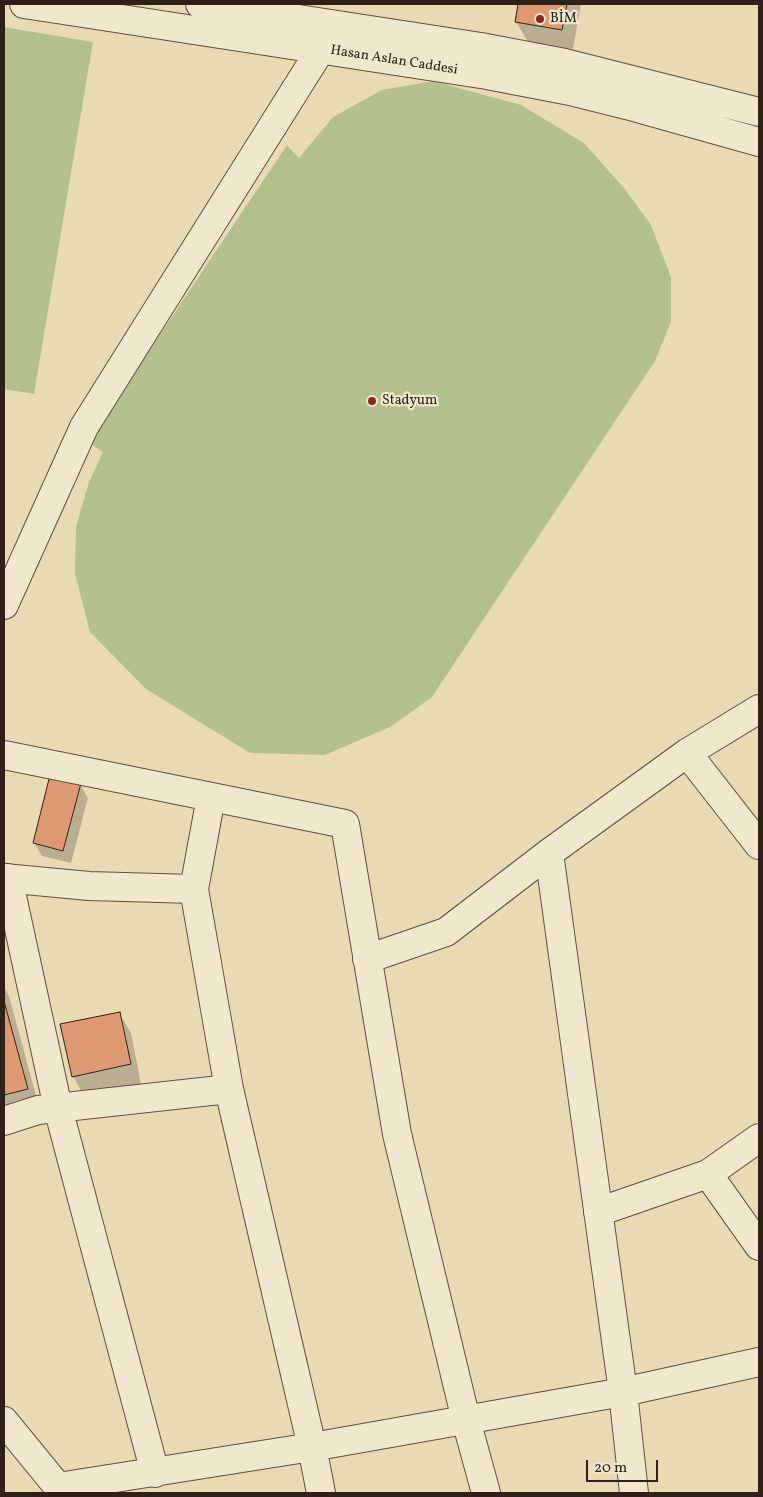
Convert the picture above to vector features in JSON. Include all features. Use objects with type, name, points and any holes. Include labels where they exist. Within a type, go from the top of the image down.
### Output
[{"type":"street","name":"Hasan Aslan Caddesi","points":[[24,4],[487,75],[570,91],[643,109],[759,142]]},
{"type":"street","name":"Hasan Aslan Caddesi","points":[[200,4],[482,47],[565,63],[759,112]]},
{"type":"street","points":[[4,605],[84,427],[321,49]]},
{"type":"street","points":[[367,958],[446,932],[687,753],[759,709]]},
{"type":"street","points":[[687,753],[759,845]]},
{"type":"street","points":[[4,755],[345,824],[397,1134],[466,1420],[486,1493]]},
{"type":"street","points":[[211,797],[194,888],[229,1089],[321,1493]]},
{"type":"street","points":[[550,853],[623,1392],[634,1493]]},
{"type":"street","points":[[155,1473],[58,1108],[6,878],[89,886],[194,888]]},
{"type":"street","points":[[4,1121],[38,1110],[229,1089]]},
{"type":"street","points":[[598,1212],[708,1174],[759,1138]]},
{"type":"street","points":[[708,1174],[759,1246]]},
{"type":"street","points":[[4,1422],[60,1490],[623,1392],[759,1362]]},
{"type":"green space","points":[[4,27],[93,42],[34,394],[4,389]]},
{"type":"green space","name":"Stadyum","points":[[433,81],[521,105],[584,143],[624,188],[651,225],[671,277],[671,322],[655,361],[432,697],[390,727],[325,755],[250,753],[146,689],[90,632],[75,574],[76,527],[89,482],[103,452],[88,442],[287,145],[299,158],[333,117],[382,90]]},
{"type":"building","points":[[518,4],[567,4],[562,30],[515,22]]},
{"type":"building","points":[[50,775],[81,783],[63,851],[33,843]]},
{"type":"building","points":[[4,1001],[28,1089],[4,1095]]},
{"type":"building","points":[[120,1012],[131,1064],[72,1077],[60,1024]]},
{"type":"place","name":"BİM","points":[[540,19]]},
{"type":"place","name":"Stadyum","points":[[372,401]]}]
